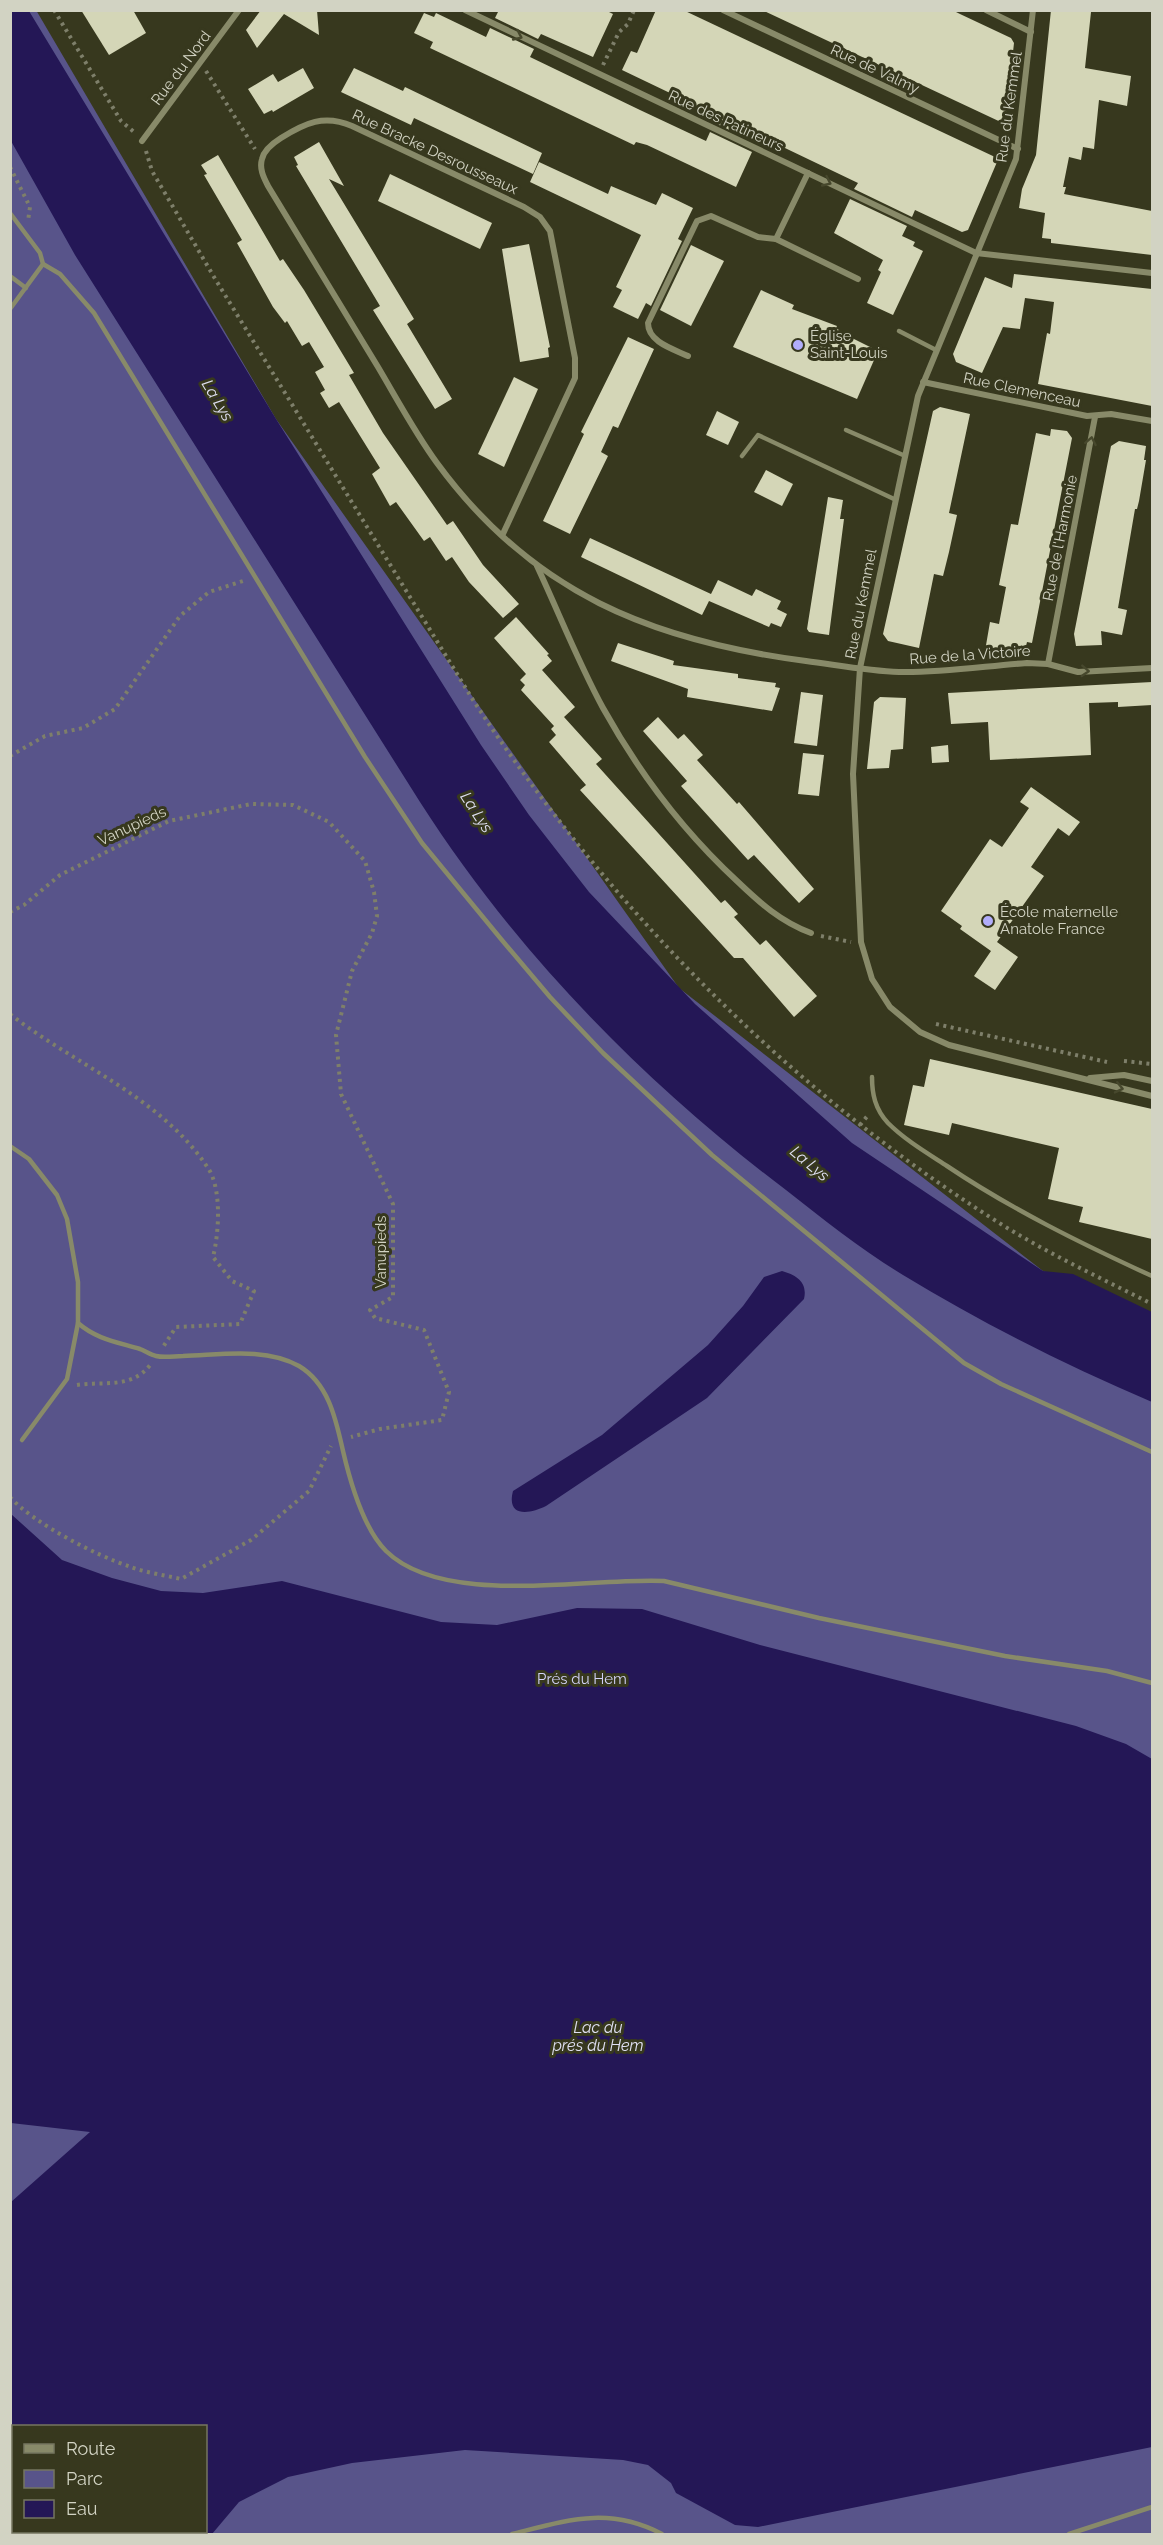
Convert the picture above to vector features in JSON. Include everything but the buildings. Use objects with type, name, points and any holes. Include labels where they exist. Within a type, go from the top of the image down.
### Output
[{"type":"street","name":"Rue du Nord","points":[[142,141],[239,10]]},
{"type":"street","name":"Rue des Patineurs","points":[[465,10],[976,252],[1152,273]]},
{"type":"street","name":"Rue de Valmy","points":[[723,10],[1018,149]]},
{"type":"street","points":[[986,10],[1031,32]]},
{"type":"street","name":"Rue du Kemmel","points":[[1033,10],[1018,149],[1009,180],[976,252],[923,382],[903,455],[860,668],[853,774],[861,942],[869,971],[882,995],[896,1012],[926,1036],[949,1045],[1086,1077],[1152,1096]]},
{"type":"street","name":"Rue Bracke Desrousseaux","points":[[261,160],[268,148],[301,125],[321,120],[341,121],[524,207],[540,217],[550,231],[575,358],[576,378],[502,536]]},
{"type":"street","points":[[261,160],[263,176],[268,186],[428,450],[452,482],[502,536],[537,566],[586,596],[682,638],[762,655],[860,668]]},
{"type":"street","points":[[776,239],[808,173]]},
{"type":"street","points":[[688,356],[656,340],[649,332],[648,323],[697,221],[711,216],[758,237],[776,239],[858,279]]},
{"type":"street","name":"Rue Clemenceau","points":[[923,382],[1095,417],[1111,414],[1152,421]]},
{"type":"street","name":"Rue de l'Harmonie","points":[[1048,663],[1095,417]]},
{"type":"street","points":[[537,566],[603,707],[663,798],[706,850],[736,881],[775,915],[794,927],[811,933]]},
{"type":"street","name":"Rue de la Victoire","points":[[860,668],[898,672],[1048,663],[1084,672],[1152,668]]},
{"type":"street","name":"Rue du Kemmel","points":[[1086,1077],[1124,1075],[1152,1081]]},
{"type":"lane","points":[[10,213],[40,252],[44,264],[60,274],[94,313],[365,757],[422,843],[550,997],[603,1053],[712,1155],[964,1363],[1001,1384],[1152,1452]]},
{"type":"lane","points":[[10,309],[44,264]]},
{"type":"lane","points":[[10,276],[26,288]]},
{"type":"lane","points":[[899,331],[936,350]]},
{"type":"lane","points":[[846,430],[903,455]]},
{"type":"lane","points":[[742,456],[758,435],[894,499]]},
{"type":"lane","points":[[872,1077],[873,1098],[877,1105],[887,1121],[911,1143],[1031,1217],[1152,1276]]},
{"type":"lane","points":[[10,1146],[29,1159],[57,1195],[67,1219],[78,1282],[78,1323],[67,1379],[22,1440]]},
{"type":"lane","points":[[78,1323],[89,1333],[156,1356],[272,1354],[298,1366],[317,1379],[327,1398],[353,1486],[370,1525],[385,1550],[405,1565],[427,1574],[458,1582],[525,1586],[638,1579],[664,1581],[819,1618],[1005,1656],[1107,1671],[1152,1683]]},
{"type":"lane","points":[[1069,2535],[1152,2507]]},
{"type":"lane","points":[[513,2535],[565,2520],[596,2516],[634,2522],[662,2535]]},
{"type":"path","points":[[54,10],[121,121],[142,141],[152,171],[272,374],[486,719],[517,768],[574,843],[724,1006],[841,1110],[994,1220],[1152,1304]]},
{"type":"path","points":[[599,74],[619,32],[628,24],[634,10]]},
{"type":"path","points":[[200,63],[261,160]]},
{"type":"path","points":[[10,167],[30,207],[30,215],[22,229]]},
{"type":"path","points":[[10,756],[45,736],[83,728],[115,709],[180,616],[209,592],[256,577]]},
{"type":"path","name":"Vanupieds","points":[[10,912],[24,905],[60,875],[143,832],[196,813],[251,804],[293,805],[329,822],[365,861],[374,892],[377,916],[372,933],[352,971],[336,1035],[341,1094],[393,1204],[393,1297],[370,1311],[375,1318],[424,1330],[449,1392],[442,1420],[380,1430],[341,1440]]},
{"type":"path","points":[[811,933],[838,941],[861,942]]},
{"type":"path","points":[[10,1014],[36,1035],[153,1110],[209,1169],[218,1203],[219,1231],[213,1257],[232,1281],[254,1291],[240,1324],[176,1327],[148,1368],[134,1378],[116,1385],[96,1382],[71,1386]]},
{"type":"path","points":[[932,1023],[1104,1063],[1138,1061],[1152,1064]]},
{"type":"path","points":[[10,1497],[17,1505],[68,1538],[131,1568],[181,1579],[251,1540],[309,1491],[326,1453],[333,1443],[341,1440]]},
{"type":"green space","name":"Prés du Hem","points":[[36,10],[276,419],[679,988],[1043,1271],[1152,1313],[1152,2534],[11,2534],[10,11]]},
{"type":"water","name":"La Lys","points":[[11,10],[29,11],[276,419],[481,745],[529,815],[589,892],[695,1004],[852,1143],[1043,1271],[1073,1274],[1152,1312],[1152,1402],[1088,1374],[994,1327],[903,1275],[843,1234],[733,1149],[633,1060],[586,1012],[498,911],[457,857],[420,802],[75,255],[11,141]]},
{"type":"water","points":[[782,1271],[800,1280],[804,1288],[804,1299],[707,1398],[546,1506],[527,1512],[516,1510],[512,1500],[513,1491],[602,1435],[708,1345],[743,1306],[764,1277]]},
{"type":"water","name":"Lac du prés du Hem","points":[[11,1514],[62,1560],[112,1578],[161,1591],[203,1593],[282,1581],[441,1622],[497,1625],[577,1608],[642,1609],[760,1645],[1076,1726],[1126,1744],[1152,1759],[1152,2447],[758,2527],[735,2525],[676,2493],[671,2483],[648,2465],[623,2460],[465,2450],[352,2463],[288,2477],[239,2502],[212,2534],[11,2534],[11,2202],[90,2132],[11,2123]]},
{"type":"place","name":"Église Saint-Louis","points":[[798,345]]},
{"type":"place","name":"École maternelle Anatole France","points":[[988,921]]}]
